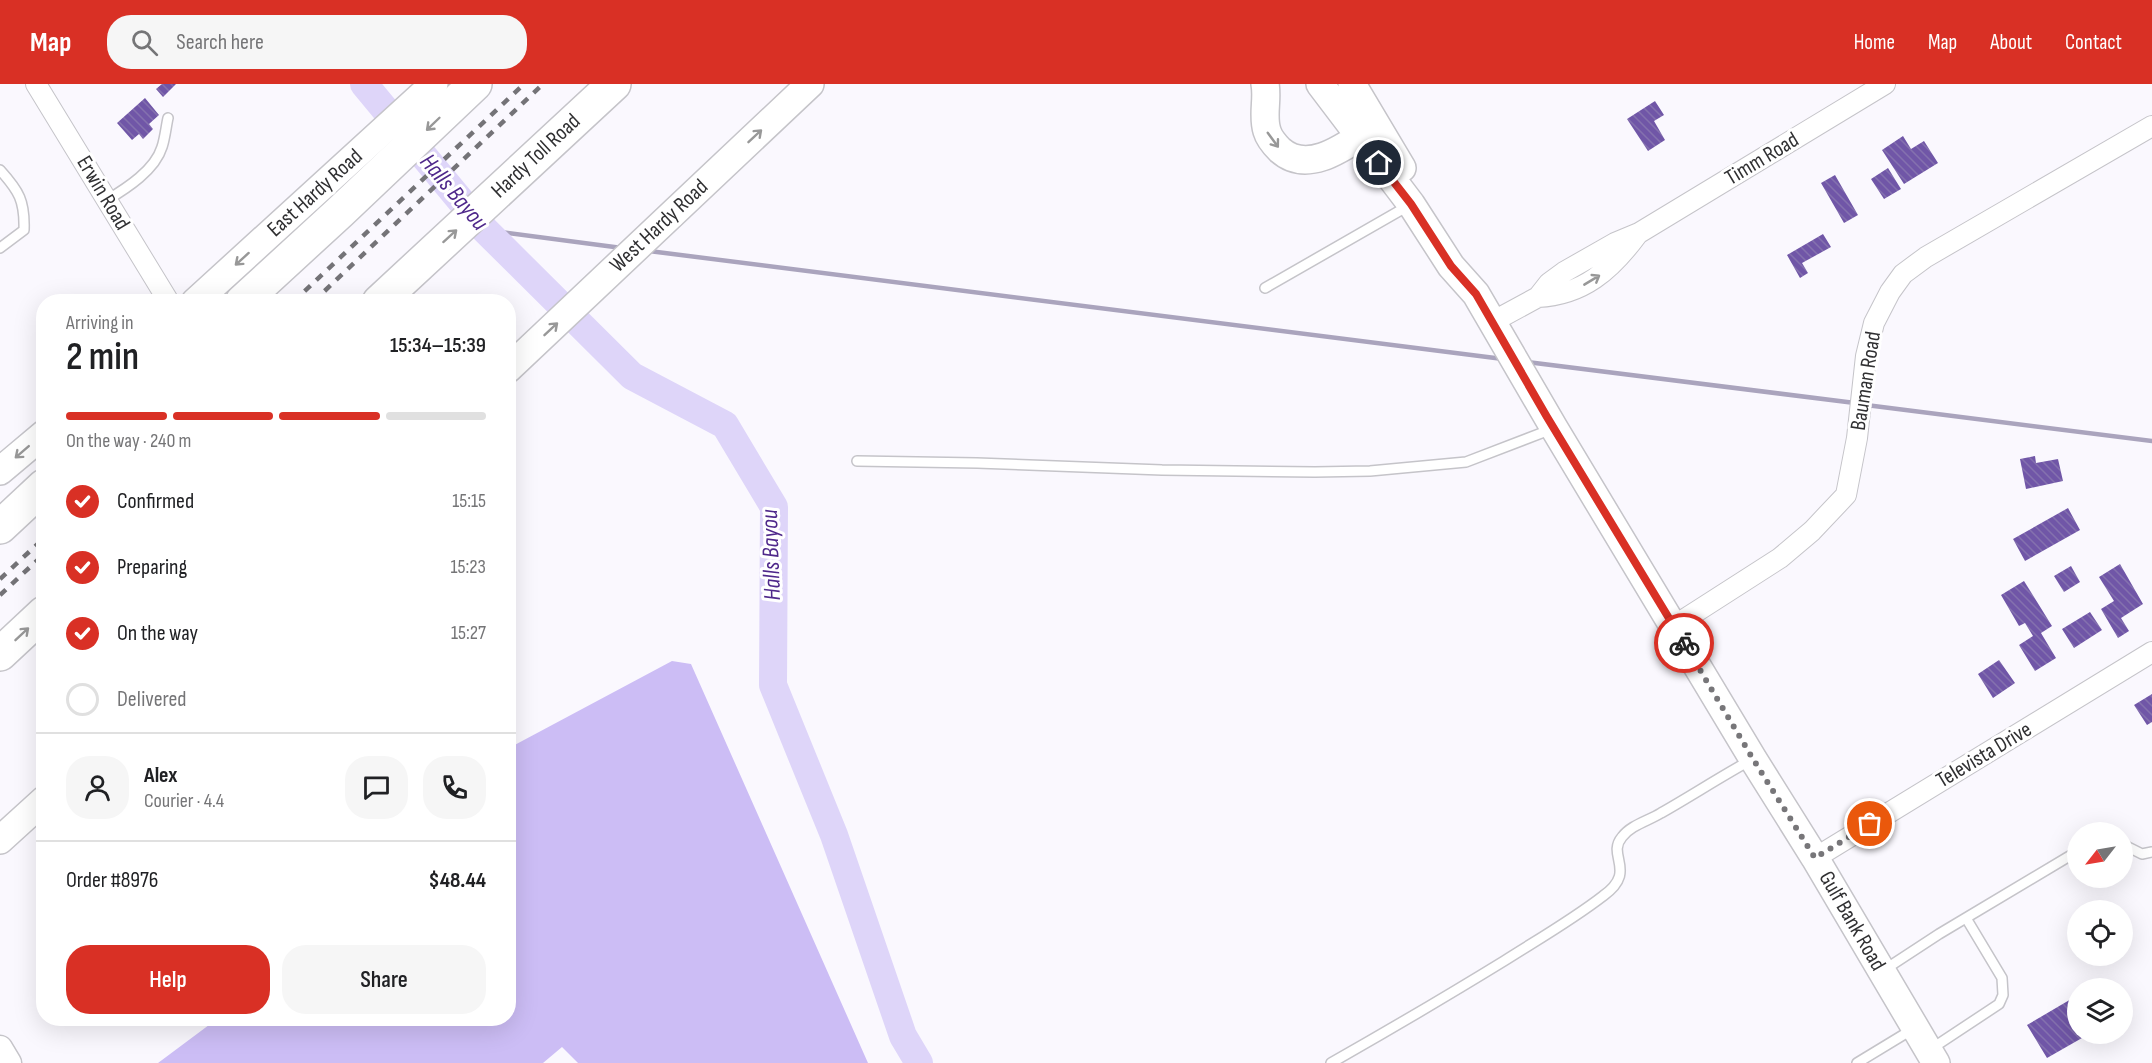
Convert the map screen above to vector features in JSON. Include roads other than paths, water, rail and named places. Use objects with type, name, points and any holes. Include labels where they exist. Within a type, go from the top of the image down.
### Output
[{"type":"highway","points":[[251,294],[475,84]]},
{"type":"highway","name":"Hardy Toll Road","points":[[387,294],[614,84]]},
{"type":"highway","points":[[0,508],[36,479]]},
{"type":"highway","points":[[0,526],[36,493]]},
{"type":"highway","points":[[0,654],[36,621]]},
{"type":"main road","name":"East Hardy Road","points":[[204,294],[434,84]]},
{"type":"main road","name":"West Hardy Road","points":[[516,361],[810,84]]},
{"type":"main road","points":[[1265,84],[1267,131],[1275,145],[1285,154],[1298,159],[1311,160],[1335,152],[1368,131]]},
{"type":"main road","name":"Gulf Bank Road","points":[[1320,84],[1368,131],[1451,266],[1476,294],[1547,417],[1927,1047]]},
{"type":"main road","points":[[1352,84],[1368,131],[1476,294]]},
{"type":"main road","points":[[0,471],[36,441]]},
{"type":"main road","points":[[0,840],[36,810]]},
{"type":"street","name":"Erwin Road","points":[[36,84],[164,294]]},
{"type":"street","name":"Timm Road","points":[[1496,329],[1538,297],[1556,296],[1573,291],[1601,274],[1622,256],[1639,233],[1886,84]]},
{"type":"street","name":"Bauman Road","points":[[1674,626],[1780,558],[1812,531],[1846,495],[1857,438],[1866,356],[1874,323],[1890,292],[1903,274],[1926,257],[2152,126]]},
{"type":"street","name":"Televista Drive","points":[[1815,858],[2152,652]]},
{"type":"street","points":[[0,1048],[9,1063]]},
{"type":"lane","points":[[107,200],[126,189],[145,173],[162,149],[168,118]]},
{"type":"lane","points":[[0,170],[11,182],[25,207],[24,230],[0,248]]},
{"type":"lane","points":[[1264,288],[1411,204]]},
{"type":"lane","points":[[857,461],[1162,470],[1370,471],[1466,462],[1547,417]]},
{"type":"lane","points":[[1331,1063],[1437,1002],[1605,896],[1618,884],[1621,870],[1617,855],[1620,838],[1631,829],[1753,759]]},
{"type":"lane","points":[[2133,850],[2142,854],[2152,852]]},
{"type":"lane","points":[[1882,972],[2067,858]]},
{"type":"lane","points":[[1857,1063],[1927,1047],[2000,1004],[2003,995],[2002,978],[1966,918]]},
{"type":"waterway","name":"Halls Bayou","points":[[364,84],[485,230],[632,376],[725,425],[774,507],[773,685],[834,835],[903,1036],[919,1063]]},
{"type":"waterway","points":[[485,230],[622,248]]},
{"type":"waterway","points":[[649,251],[1503,359]]},
{"type":"waterway","points":[[1527,362],[1855,403]]},
{"type":"waterway","points":[[1866,405],[2152,441]]},
{"type":"railway","points":[[301,294],[524,84]]},
{"type":"railway","points":[[321,294],[543,84]]},
{"type":"railway","points":[[0,579],[36,545]]},
{"type":"railway","points":[[0,595],[36,561]]}]
